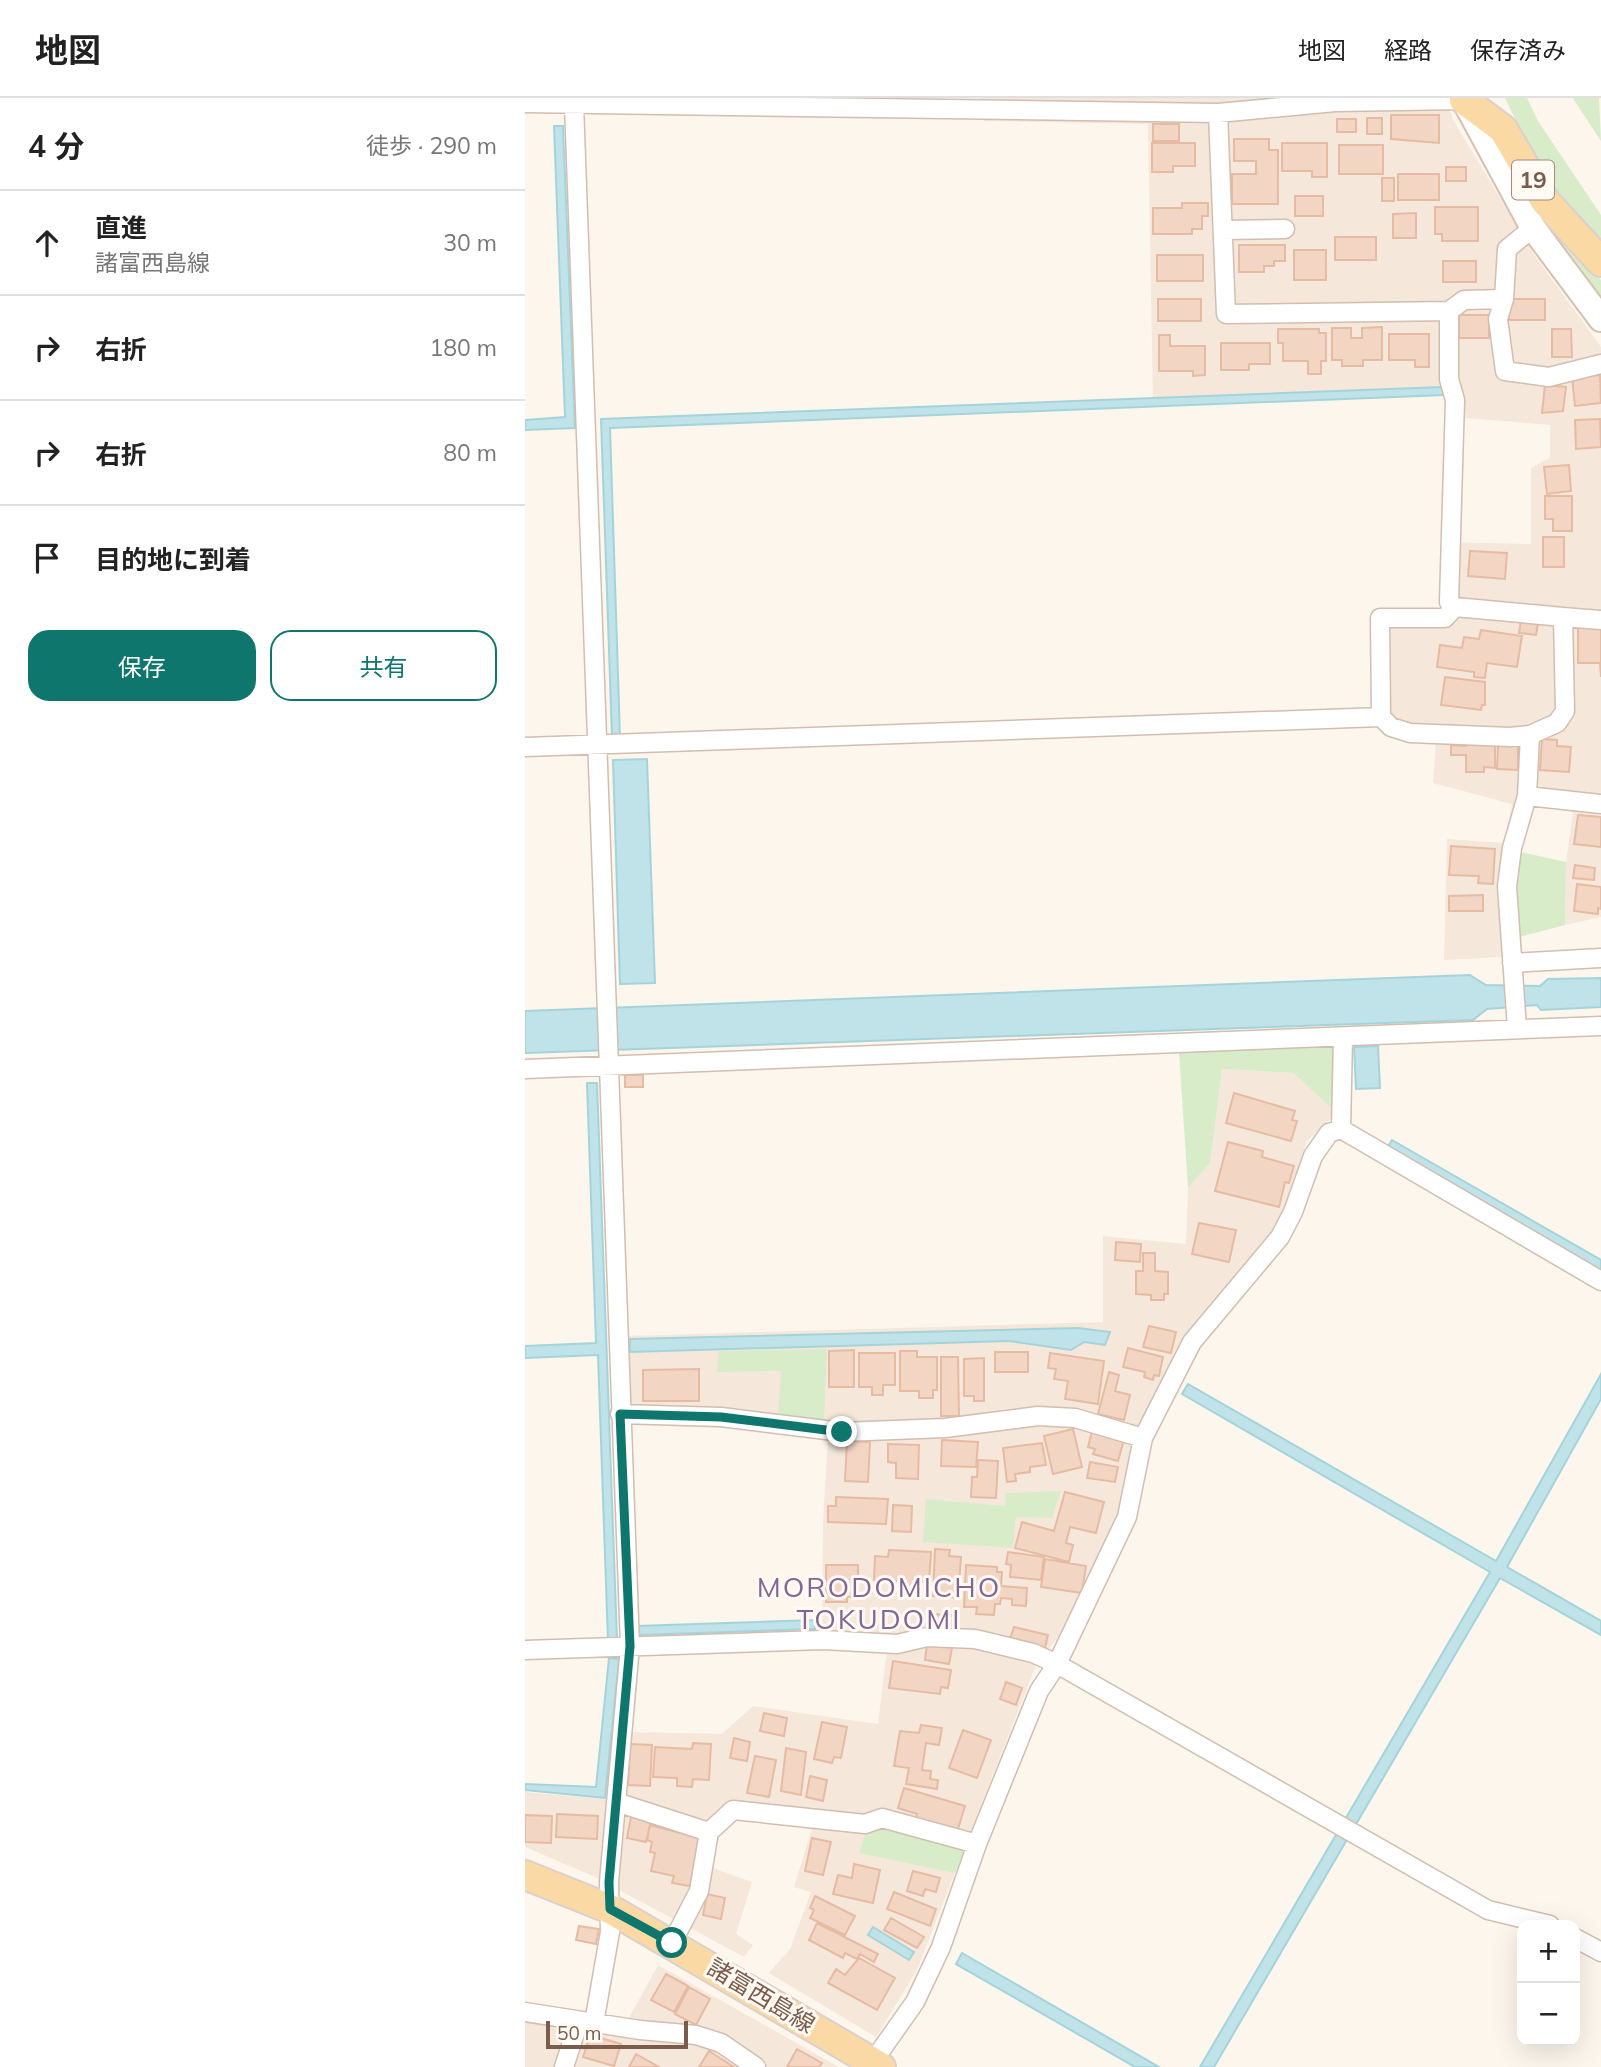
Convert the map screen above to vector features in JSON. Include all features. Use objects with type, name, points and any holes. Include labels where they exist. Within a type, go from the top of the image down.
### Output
[{"type":"main road","points":[[1464,99],[1533,228],[1601,319]]},
{"type":"main road","name":"19","points":[[1464,99],[1503,130],[1545,201],[1601,261]]},
{"type":"main road","name":"諸富西島線","points":[[525,1875],[610,1909],[672,1943],[875,2065]]},
{"type":"street","points":[[525,103],[1094,104],[1219,113],[1335,102],[1464,99]]},
{"type":"street","points":[[564,2067],[586,2022],[610,1932],[609,1882],[630,1646],[574,104]]},
{"type":"street","points":[[1219,113],[1226,314],[1449,311],[1464,300],[1504,299]]},
{"type":"street","points":[[1533,228],[1507,250],[1504,299],[1499,319],[1505,371],[1549,377],[1601,364]]},
{"type":"street","points":[[1223,230],[1285,229]]},
{"type":"street","points":[[1449,311],[1449,379],[1455,400],[1449,602],[1455,607],[1601,620]]},
{"type":"street","points":[[1455,607],[1445,618],[1380,618],[1381,717],[1391,727],[1410,733],[1530,736],[1557,723],[1565,711],[1563,617]]},
{"type":"street","points":[[525,747],[1381,717]]},
{"type":"street","points":[[1517,1022],[1507,886],[1512,848],[1527,796],[1530,736]]},
{"type":"street","points":[[1527,796],[1601,804]]},
{"type":"street","points":[[1512,967],[1601,958]]},
{"type":"street","points":[[525,1069],[610,1060],[1343,1038],[1517,1022],[1601,1026]]},
{"type":"street","points":[[1341,1129],[1343,1038]]},
{"type":"street","points":[[875,2065],[920,1991],[941,1947],[977,1844],[1039,1691],[1057,1664],[1127,1517],[1143,1438],[1192,1342],[1280,1237],[1293,1212],[1313,1157],[1329,1133],[1341,1129],[1601,1281]]},
{"type":"street","points":[[620,1414],[721,1417],[842,1432],[944,1428],[1038,1416],[1075,1418],[1143,1438]]},
{"type":"street","points":[[525,1650],[823,1640],[897,1644],[927,1637],[975,1639],[1033,1653],[1057,1664],[1489,1910],[1530,1920]]},
{"type":"street","points":[[616,1802],[709,1832]]},
{"type":"street","points":[[672,1943],[699,1891],[709,1832],[733,1810],[865,1824],[882,1818],[977,1844]]},
{"type":"street","points":[[1580,1941],[1601,1952]]},
{"type":"street","points":[[525,2012],[696,2035],[721,2043],[756,2067]]},
{"type":"shaded area","points":[[980,98],[1445,98],[1453,120],[1535,256],[1601,347],[1601,917],[1565,925],[1566,862],[1573,812],[1530,803],[1516,851],[1521,956],[1444,960],[1447,839],[1505,843],[1512,804],[1433,783],[1436,742],[1374,721],[1373,609],[1443,610],[1447,542],[1531,544],[1531,468],[1550,458],[1550,425],[1453,417],[1446,390],[1153,403],[1148,124],[984,121]]},
{"type":"shaded area","points":[[1222,1069],[1293,1073],[1337,1113],[1306,1142],[1290,1210],[1184,1337],[1143,1425],[1126,1503],[1081,1608],[1036,1665],[917,1970],[876,2037],[769,1973],[790,1949],[811,1892],[794,1887],[812,1828],[734,1815],[714,1840],[710,1867],[752,1882],[736,1934],[753,1945],[744,1957],[595,1877],[525,1847],[525,1792],[624,1801],[631,1732],[722,1734],[753,1706],[878,1724],[887,1649],[822,1644],[823,1522],[828,1438],[733,1428],[632,1425],[625,1336],[1103,1322],[1103,1236],[1186,1244],[1188,1188],[1210,1163]]},
{"type":"shaded area","points":[[658,1965],[839,2067],[525,2067],[525,2002],[629,2018]]},
{"type":"green space","points":[[1505,98],[1527,98],[1538,121],[1601,215],[1601,246],[1547,184]]},
{"type":"green space","points":[[1573,98],[1599,98],[1601,141],[1574,100]]},
{"type":"green space","points":[[1549,225],[1601,280],[1601,296]]},
{"type":"green space","points":[[1516,851],[1566,862],[1565,925],[1519,937]]},
{"type":"green space","points":[[1333,1046],[1337,1113],[1293,1073],[1222,1069],[1210,1163],[1188,1188],[1179,1052]]},
{"type":"green space","points":[[827,1349],[824,1420],[778,1418],[781,1371],[717,1372],[718,1351]]},
{"type":"green space","points":[[1061,1491],[1052,1518],[1016,1517],[1013,1548],[923,1542],[926,1499],[1005,1506],[1006,1493]]},
{"type":"green space","points":[[883,1824],[966,1846],[955,1873],[859,1853],[867,1830]]},
{"type":"water","points":[[554,126],[563,126],[575,428],[525,430],[525,420],[565,417]]},
{"type":"water","points":[[1442,387],[1444,395],[610,428],[620,737],[612,737],[601,419]]},
{"type":"water","points":[[647,759],[655,983],[620,984],[613,760]]},
{"type":"water","points":[[1470,975],[1486,985],[1540,986],[1548,979],[1601,978],[1601,1007],[1541,1010],[1537,1005],[1487,1009],[1473,1020],[525,1053],[525,1011]]},
{"type":"water","points":[[1378,1046],[1380,1088],[1356,1089],[1354,1047]]},
{"type":"water","points":[[587,1083],[597,1083],[617,1640],[608,1641],[598,1355],[525,1358],[525,1346],[596,1343]]},
{"type":"water","points":[[1392,1140],[1601,1260],[1601,1274],[1386,1150]]},
{"type":"water","points":[[1078,1328],[1110,1332],[1105,1345],[1084,1342],[1071,1350],[1009,1341],[630,1352],[630,1339]]},
{"type":"water","points":[[1601,1374],[1601,1399],[1507,1567],[1601,1621],[1601,1635],[1500,1578],[1214,2067],[1200,2067],[1490,1572],[1182,1394],[1188,1384],[1496,1561]]},
{"type":"water","points":[[815,1620],[815,1629],[640,1635],[637,1626]]},
{"type":"water","points":[[609,1658],[619,1659],[605,1798],[525,1790],[525,1784],[596,1787]]},
{"type":"water","points":[[873,1927],[914,1952],[909,1960],[868,1935]]},
{"type":"water","points":[[962,1953],[1159,2067],[1135,2067],[956,1964]]},
{"type":"building","points":[[1391,115],[1439,115],[1439,143],[1391,139]]},
{"type":"building","points":[[1367,118],[1382,118],[1382,134],[1367,134]]},
{"type":"building","points":[[1337,119],[1356,119],[1356,132],[1337,132]]},
{"type":"building","points":[[1153,124],[1179,124],[1179,141],[1153,141]]},
{"type":"building","points":[[1234,139],[1269,139],[1269,150],[1278,150],[1278,204],[1232,204],[1232,174],[1256,174],[1256,161],[1234,161]]},
{"type":"building","points":[[1152,143],[1195,143],[1195,166],[1173,166],[1173,172],[1152,172]]},
{"type":"building","points":[[1282,143],[1327,143],[1327,177],[1312,177],[1312,171],[1282,171]]},
{"type":"building","points":[[1339,145],[1383,145],[1383,174],[1339,174]]},
{"type":"building","points":[[1446,167],[1466,167],[1466,181],[1446,181]]},
{"type":"building","points":[[1398,174],[1439,174],[1439,200],[1398,200]]},
{"type":"building","points":[[1382,178],[1394,178],[1394,201],[1382,201]]},
{"type":"building","points":[[1295,196],[1323,196],[1323,216],[1295,216]]},
{"type":"building","points":[[1182,203],[1208,203],[1208,216],[1202,216],[1202,229],[1192,229],[1192,234],[1153,234],[1153,208],[1182,208]]},
{"type":"building","points":[[1435,207],[1478,207],[1478,241],[1442,241],[1442,234],[1435,234]]},
{"type":"building","points":[[1416,213],[1416,238],[1393,238],[1393,214]]},
{"type":"building","points":[[1335,237],[1376,237],[1376,260],[1335,260]]},
{"type":"building","points":[[1239,245],[1285,245],[1285,261],[1274,261],[1274,266],[1264,266],[1264,272],[1239,272]]},
{"type":"building","points":[[1294,250],[1326,250],[1326,280],[1294,280]]},
{"type":"building","points":[[1157,255],[1203,255],[1203,281],[1157,281]]},
{"type":"building","points":[[1443,261],[1476,261],[1476,282],[1443,282]]},
{"type":"building","points":[[1158,299],[1201,299],[1201,321],[1158,321]]},
{"type":"building","points":[[1509,299],[1545,299],[1545,320],[1509,320]]},
{"type":"building","points":[[1459,315],[1489,315],[1489,338],[1459,338]]},
{"type":"building","points":[[1382,327],[1382,360],[1363,360],[1363,366],[1342,366],[1342,360],[1332,360],[1332,328],[1351,328],[1351,338],[1362,338],[1362,328]]},
{"type":"building","points":[[1278,329],[1319,329],[1319,333],[1326,333],[1326,361],[1321,361],[1321,374],[1308,374],[1308,361],[1283,361],[1283,343],[1278,343]]},
{"type":"building","points":[[1552,329],[1571,329],[1572,357],[1552,357]]},
{"type":"building","points":[[1389,334],[1429,334],[1429,367],[1415,367],[1415,360],[1389,360]]},
{"type":"building","points":[[1159,335],[1170,335],[1170,346],[1205,346],[1205,375],[1193,376],[1193,371],[1159,371]]},
{"type":"building","points":[[1221,343],[1270,343],[1270,364],[1249,364],[1249,370],[1221,370]]},
{"type":"building","points":[[1600,375],[1601,403],[1575,406],[1572,377]]},
{"type":"building","points":[[1545,385],[1566,387],[1563,411],[1542,413]]},
{"type":"building","points":[[1600,419],[1601,447],[1576,449],[1575,420]]},
{"type":"building","points":[[1569,465],[1571,491],[1547,494],[1544,467]]},
{"type":"building","points":[[1545,496],[1572,496],[1572,531],[1553,531],[1553,519],[1545,519]]},
{"type":"building","points":[[1543,537],[1564,537],[1564,567],[1543,567]]},
{"type":"building","points":[[1470,551],[1507,553],[1505,579],[1468,576]]},
{"type":"building","points":[[1521,620],[1538,623],[1536,635],[1519,633]]},
{"type":"building","points":[[1578,626],[1601,626],[1601,677],[1600,663],[1578,663]]},
{"type":"building","points":[[1481,630],[1522,636],[1517,667],[1487,663],[1485,678],[1474,677],[1474,672],[1437,667],[1440,645],[1462,648],[1464,637],[1479,639]]},
{"type":"building","points":[[1445,677],[1485,682],[1485,705],[1482,705],[1481,710],[1441,705]]},
{"type":"building","points":[[1542,739],[1557,740],[1557,746],[1571,747],[1569,772],[1540,770]]},
{"type":"building","points":[[1466,742],[1495,742],[1495,768],[1484,767],[1484,772],[1466,772],[1466,755],[1451,755],[1451,745],[1466,746]]},
{"type":"building","points":[[1498,744],[1518,744],[1518,770],[1497,769]]},
{"type":"building","points":[[1578,815],[1601,817],[1601,847],[1574,844]]},
{"type":"building","points":[[1451,846],[1495,849],[1493,884],[1478,883],[1479,876],[1449,875]]},
{"type":"building","points":[[1575,865],[1595,868],[1594,880],[1573,878]]},
{"type":"building","points":[[1577,884],[1601,887],[1601,909],[1598,908],[1598,914],[1574,911]]},
{"type":"building","points":[[1483,895],[1483,911],[1449,911],[1449,896]]},
{"type":"building","points":[[625,1075],[643,1075],[643,1087],[625,1087]]},
{"type":"building","points":[[1234,1093],[1295,1111],[1292,1120],[1297,1121],[1291,1141],[1226,1123]]},
{"type":"building","points":[[1228,1142],[1263,1151],[1262,1157],[1294,1166],[1289,1183],[1285,1182],[1279,1207],[1215,1191]]},
{"type":"building","points":[[1199,1223],[1236,1230],[1229,1262],[1192,1254]]},
{"type":"building","points":[[1116,1242],[1141,1244],[1140,1262],[1115,1260]]},
{"type":"building","points":[[1143,1253],[1155,1253],[1155,1271],[1168,1272],[1168,1294],[1164,1294],[1164,1300],[1151,1300],[1151,1295],[1136,1294],[1136,1271],[1143,1271]]},
{"type":"building","points":[[1149,1326],[1176,1332],[1171,1353],[1143,1347]]},
{"type":"building","points":[[1128,1348],[1163,1357],[1159,1376],[1154,1375],[1153,1380],[1144,1377],[1145,1372],[1123,1367]]},
{"type":"building","points":[[854,1350],[854,1387],[829,1387],[829,1351]]},
{"type":"building","points":[[900,1351],[917,1351],[917,1357],[937,1357],[937,1390],[933,1390],[933,1398],[919,1398],[919,1391],[900,1391]]},
{"type":"building","points":[[995,1352],[1028,1352],[1028,1372],[995,1372]]},
{"type":"building","points":[[859,1353],[895,1353],[895,1385],[883,1385],[883,1395],[872,1395],[872,1387],[859,1387]]},
{"type":"building","points":[[1050,1353],[1104,1361],[1098,1404],[1065,1399],[1068,1381],[1054,1379],[1056,1369],[1048,1368]]},
{"type":"building","points":[[941,1357],[958,1357],[959,1416],[941,1416]]},
{"type":"building","points":[[984,1358],[984,1401],[974,1401],[974,1396],[964,1396],[964,1359]]},
{"type":"building","points":[[699,1369],[699,1401],[643,1401],[643,1370]]},
{"type":"building","points":[[1109,1372],[1119,1375],[1115,1391],[1130,1395],[1124,1420],[1098,1414]]},
{"type":"building","points":[[1093,1427],[1125,1436],[1118,1461],[1093,1454],[1095,1449],[1088,1447]]},
{"type":"building","points":[[1073,1429],[1082,1467],[1053,1474],[1044,1436]]},
{"type":"building","points":[[942,1440],[978,1442],[976,1467],[941,1466]]},
{"type":"building","points":[[847,1441],[870,1442],[868,1482],[845,1481]]},
{"type":"building","points":[[1042,1443],[1046,1465],[1030,1467],[1030,1472],[1015,1474],[1016,1481],[1007,1482],[1003,1448]]},
{"type":"building","points":[[888,1444],[919,1445],[918,1479],[896,1478],[896,1463],[888,1462]]},
{"type":"building","points":[[978,1460],[998,1461],[996,1498],[971,1497],[972,1477],[977,1477]]},
{"type":"building","points":[[1090,1462],[1118,1467],[1115,1482],[1087,1478]]},
{"type":"building","points":[[1065,1492],[1104,1502],[1096,1533],[1070,1527],[1066,1543],[1073,1545],[1069,1562],[1015,1548],[1022,1522],[1054,1531]]},
{"type":"building","points":[[836,1497],[888,1499],[886,1524],[828,1522],[828,1506],[836,1506]]},
{"type":"building","points":[[893,1505],[912,1506],[911,1532],[892,1531]]},
{"type":"building","points":[[935,1549],[950,1550],[949,1556],[961,1557],[958,1598],[933,1596]]},
{"type":"building","points":[[889,1550],[931,1552],[929,1582],[914,1582],[914,1589],[900,1588],[900,1581],[874,1580],[875,1556],[888,1557]]},
{"type":"building","points":[[1008,1552],[1044,1557],[1041,1580],[1010,1577],[1011,1565],[1006,1564]]},
{"type":"building","points":[[1045,1559],[1086,1566],[1082,1593],[1041,1587]]},
{"type":"building","points":[[826,1565],[858,1565],[858,1597],[847,1597],[847,1602],[826,1602]]},
{"type":"building","points":[[966,1565],[997,1567],[997,1572],[1002,1572],[1001,1586],[1027,1588],[1026,1606],[1012,1605],[1012,1599],[1001,1598],[1000,1604],[995,1604],[994,1615],[976,1614],[977,1607],[964,1607]]},
{"type":"building","points":[[932,1614],[959,1616],[958,1631],[932,1629]]},
{"type":"building","points":[[1014,1627],[1048,1635],[1045,1648],[1010,1639]]},
{"type":"building","points":[[927,1644],[952,1648],[949,1664],[925,1660]]},
{"type":"building","points":[[893,1661],[951,1670],[948,1688],[941,1687],[940,1694],[889,1688]]},
{"type":"building","points":[[1006,1682],[1022,1688],[1016,1705],[1000,1699]]},
{"type":"building","points":[[764,1713],[787,1718],[784,1736],[760,1731]]},
{"type":"building","points":[[822,1722],[847,1727],[841,1758],[834,1757],[832,1763],[814,1759]]},
{"type":"building","points":[[921,1725],[942,1728],[939,1745],[926,1743],[922,1770],[931,1771],[930,1779],[938,1780],[937,1789],[906,1784],[909,1768],[894,1766],[900,1731],[919,1733]]},
{"type":"building","points":[[963,1730],[991,1740],[977,1778],[949,1768]]},
{"type":"building","points":[[734,1738],[750,1742],[747,1761],[730,1758]]},
{"type":"building","points":[[693,1743],[711,1744],[709,1780],[693,1779],[692,1787],[677,1786],[677,1778],[653,1777],[655,1747],[692,1749]]},
{"type":"building","points":[[630,1744],[652,1745],[650,1786],[628,1785]]},
{"type":"building","points":[[786,1748],[806,1752],[801,1795],[781,1791]]},
{"type":"building","points":[[755,1756],[776,1760],[769,1797],[747,1793]]},
{"type":"building","points":[[810,1776],[827,1780],[823,1801],[806,1797]]},
{"type":"building","points":[[904,1788],[965,1806],[957,1832],[915,1820],[917,1814],[898,1808]]},
{"type":"building","points":[[557,1814],[598,1816],[597,1839],[556,1837]]},
{"type":"building","points":[[525,1815],[552,1816],[551,1843],[525,1842]]},
{"type":"building","points":[[631,1817],[651,1821],[646,1842],[627,1838]]},
{"type":"building","points":[[650,1825],[700,1838],[690,1886],[672,1883],[674,1876],[651,1871],[655,1853],[650,1852],[652,1842],[647,1840]]},
{"type":"building","points":[[812,1838],[831,1842],[823,1875],[805,1871]]},
{"type":"building","points":[[854,1864],[880,1870],[873,1903],[833,1894],[838,1875],[852,1878]]},
{"type":"building","points":[[913,1871],[940,1878],[936,1892],[925,1889],[923,1896],[907,1891]]},
{"type":"building","points":[[894,1892],[936,1909],[930,1926],[887,1909]]},
{"type":"building","points":[[707,1894],[725,1898],[721,1919],[703,1915]]},
{"type":"building","points":[[815,1896],[855,1916],[845,1935],[810,1918],[814,1910],[810,1908]]},
{"type":"building","points":[[891,1918],[924,1937],[917,1948],[884,1930]]},
{"type":"building","points":[[817,1923],[878,1954],[874,1962],[860,1954],[857,1959],[845,1953],[843,1958],[809,1940]]},
{"type":"building","points":[[579,1926],[599,1929],[596,1944],[576,1940]]},
{"type":"building","points":[[859,1958],[895,1978],[877,2010],[828,1983],[836,1969],[845,1975]]},
{"type":"building","points":[[666,1974],[688,1986],[674,2012],[651,2000]]},
{"type":"building","points":[[689,1987],[710,1999],[696,2025],[675,2014]]},
{"type":"building","points":[[590,2035],[621,2044],[614,2066],[583,2057]]},
{"type":"building","points":[[797,2049],[822,2063],[819,2067],[787,2067]]},
{"type":"building","points":[[709,2051],[734,2067],[699,2067]]},
{"type":"building","points":[[636,2054],[659,2067],[629,2067]]},
{"type":"district","name":"MORODOMICHO TOKUDOMI","points":[[879,1603]]},
{"type":"route","points":[[672,1943],[610,1909],[609,1882],[630,1646],[620,1414],[721,1417],[842,1432]]}]
